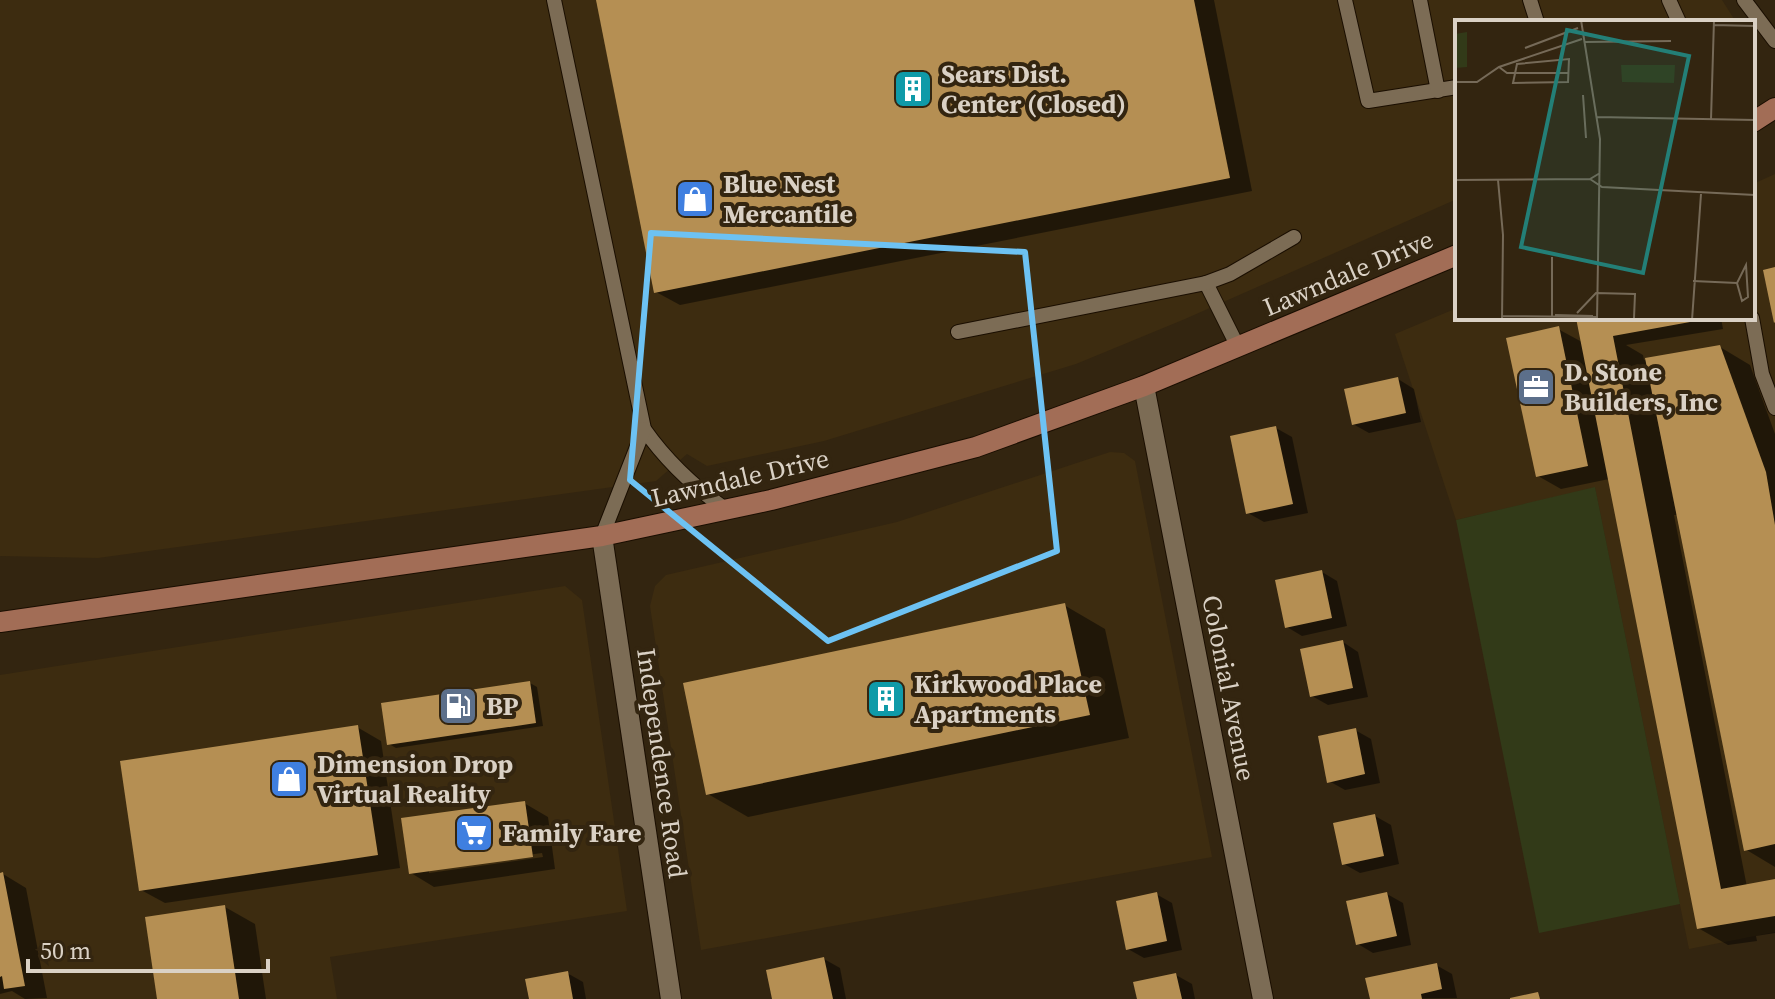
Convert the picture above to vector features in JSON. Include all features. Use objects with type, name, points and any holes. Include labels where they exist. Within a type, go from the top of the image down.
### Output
[{"type":"main road","points":[[1755,121],[1775,108]]},
{"type":"main road","points":[[1755,129],[1775,123]]},
{"type":"main road","name":"Lawndale Drive","points":[[0,622],[602,536],[771,500],[976,447],[1144,386],[1455,256]]},
{"type":"street","name":"Colonial Avenue","points":[[1144,386],[1263,999]]},
{"type":"street","name":"Independence Road","points":[[602,536],[671,999]]},
{"type":"lane","points":[[554,0],[644,429],[688,482],[725,509]]},
{"type":"lane","points":[[1345,0],[1368,101],[1455,87]]},
{"type":"lane","points":[[1420,0],[1438,91]]},
{"type":"lane","points":[[1530,0],[1536,20]]},
{"type":"lane","points":[[1669,0],[1678,20]]},
{"type":"lane","points":[[1744,0],[1775,41]]},
{"type":"lane","points":[[958,332],[1206,283],[1230,274],[1294,237]]},
{"type":"lane","points":[[1206,283],[1238,347]]},
{"type":"lane","points":[[1752,320],[1762,374],[1775,408]]},
{"type":"lane","points":[[602,536],[644,429]]},
{"type":"highlighted area","points":[[651,233],[1025,252],[1057,551],[828,641],[630,480]]},
{"type":"shaded area","points":[[0,0],[1722,0],[1735,20],[1455,20],[1455,200],[1076,364],[824,441],[707,466],[687,454],[656,481],[98,558],[0,556]]},
{"type":"shaded area","points":[[1775,174],[1775,932],[1689,949],[1595,488],[1456,520],[1395,334],[1455,309],[1455,320],[1755,320],[1755,183]]},
{"type":"shaded area","points":[[1110,452],[1124,453],[1135,461],[1212,857],[701,950],[650,606],[655,586],[666,575],[897,522]]},
{"type":"shaded area","points":[[565,586],[582,600],[627,911],[330,957],[337,999],[0,999],[0,675]]},
{"type":"green space","points":[[1595,487],[1680,904],[1539,933],[1456,520]]},
{"type":"building","name":"Sears Dist. Center (Closed)","points":[[596,0],[1194,0],[1230,178],[654,293]]},
{"type":"building","points":[[1775,267],[1775,322],[1774,323],[1763,270]]},
{"type":"building","points":[[1576,320],[1701,320],[1613,336],[1721,889],[1775,879],[1775,916],[1697,929]]},
{"type":"building","points":[[1559,326],[1588,466],[1536,477],[1506,338]]},
{"type":"building","points":[[1720,345],[1766,472],[1775,525],[1775,844],[1744,851],[1645,358]]},
{"type":"building","points":[[1398,377],[1406,413],[1352,425],[1344,389]]},
{"type":"building","points":[[1276,426],[1293,504],[1246,514],[1230,436]]},
{"type":"building","points":[[1322,570],[1332,618],[1285,628],[1275,580]]},
{"type":"building","name":"Kirkwood Place Apartments","points":[[1065,603],[1090,715],[706,795],[683,683]]},
{"type":"building","points":[[1343,640],[1353,688],[1310,697],[1300,649]]},
{"type":"building","points":[[530,681],[536,723],[387,745],[381,703]]},
{"type":"building","points":[[358,725],[378,855],[139,891],[120,761]]},
{"type":"building","points":[[1356,728],[1365,774],[1327,783],[1318,736]]},
{"type":"building","points":[[525,801],[533,857],[409,874],[401,818]]},
{"type":"building","points":[[1375,814],[1384,856],[1342,865],[1333,823]]},
{"type":"building","points":[[3,872],[25,986],[4,989],[0,977],[0,873]]},
{"type":"building","points":[[1157,892],[1167,941],[1126,950],[1116,901]]},
{"type":"building","points":[[1387,892],[1397,936],[1356,945],[1346,901]]},
{"type":"building","points":[[225,905],[239,999],[157,999],[145,917]]},
{"type":"building","points":[[824,957],[833,999],[772,999],[766,970]]},
{"type":"building","points":[[1437,963],[1442,989],[1421,994],[1422,999],[1370,999],[1365,978]]},
{"type":"building","points":[[568,971],[573,999],[529,999],[525,979]]},
{"type":"building","points":[[1176,973],[1182,999],[1137,999],[1133,982]]},
{"type":"building","points":[[1538,992],[1540,999],[1510,999],[1510,998]]},
{"type":"place","name":"Sears Dist. Center (Closed)","points":[[913,89]]},
{"type":"place","name":"Blue Nest Mercantile","points":[[695,199]]},
{"type":"place","name":"D. Stone Builders, Inc","points":[[1536,387]]},
{"type":"place","name":"Kirkwood Place Apartments","points":[[886,699]]},
{"type":"place","name":"BP","points":[[458,706]]},
{"type":"place","name":"Dimension Drop Virtual Reality","points":[[289,779]]},
{"type":"place","name":"Family Fare","points":[[474,833]]}]
